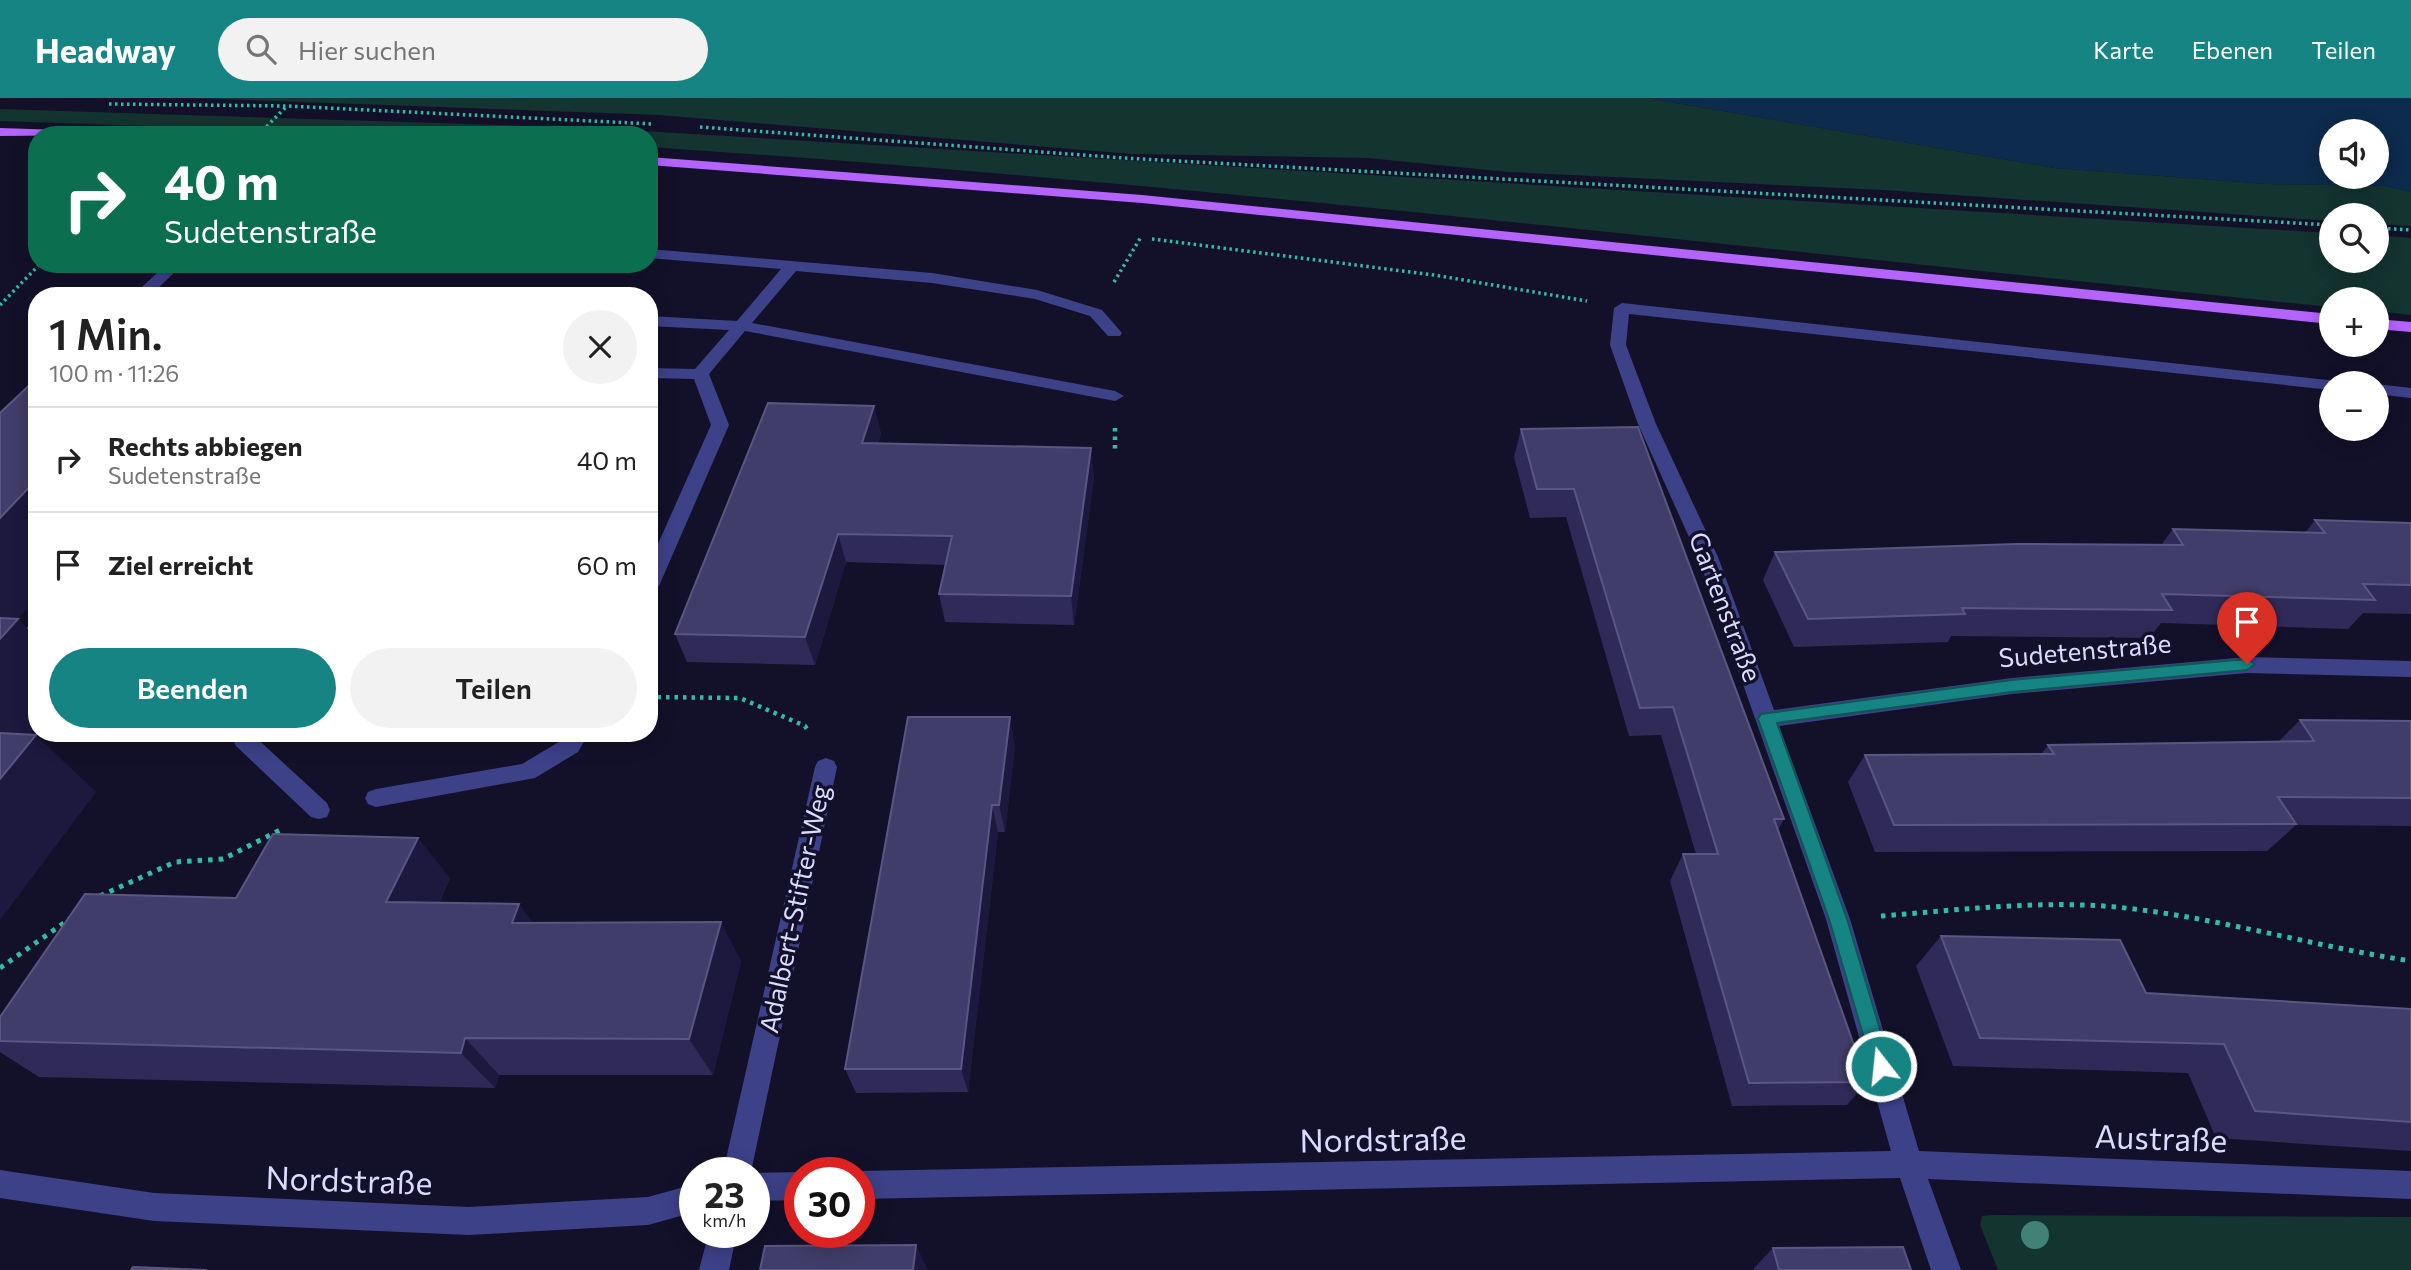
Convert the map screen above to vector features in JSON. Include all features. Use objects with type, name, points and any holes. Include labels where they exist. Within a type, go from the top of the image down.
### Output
[{"type":"main road","points":[[0,132],[28,133]]},
{"type":"main road","points":[[658,162],[1142,199],[2319,318]]},
{"type":"main road","points":[[2389,325],[2411,327]]},
{"type":"street","points":[[658,254],[932,278],[1037,295],[1096,313],[1114,333]]},
{"type":"street","points":[[658,373],[700,374],[791,267]]},
{"type":"street","points":[[150,287],[166,273]]},
{"type":"street","points":[[1622,307],[1731,322],[2319,384]]},
{"type":"street","name":"Gartenstraße","points":[[1622,307],[1618,345],[1647,424],[1708,557],[1838,919],[1909,1164],[1946,1270]]},
{"type":"street","points":[[658,321],[742,326],[1115,396]]},
{"type":"street","points":[[658,566],[720,425],[700,374]]},
{"type":"street","points":[[2389,390],[2411,393]]},
{"type":"street","name":"Sudetenstraße","points":[[1767,719],[2012,686],[2247,664],[2411,669]]},
{"type":"street","points":[[246,742],[319,810]]},
{"type":"street","points":[[376,798],[527,772],[570,747],[573,742]]},
{"type":"street","name":"Adalbert-Stifter-Weg","points":[[740,1157],[827,766]]},
{"type":"street","name":"Austraße","points":[[1909,1164],[2411,1185]]},
{"type":"street","name":"Nordstraße","points":[[875,1185],[1909,1164]]},
{"type":"street","name":"Nordstraße","points":[[0,1184],[154,1208],[469,1221],[648,1211],[679,1202]]},
{"type":"street","points":[[714,1270],[719,1248]]},
{"type":"path","points":[[100,104],[287,106],[657,124]]},
{"type":"path","points":[[267,126],[287,106]]},
{"type":"path","points":[[698,126],[1124,158],[2319,224]]},
{"type":"path","points":[[2389,229],[2411,230]]},
{"type":"path","points":[[1127,236],[1434,275],[1622,307]]},
{"type":"path","points":[[1096,313],[1140,237]]},
{"type":"path","points":[[0,304],[31,273]]},
{"type":"path","points":[[12,631],[28,630]]},
{"type":"path","name":"Adalbert-Stifter-Weg","points":[[658,697],[740,698],[805,726],[827,766]]},
{"type":"path","points":[[91,903],[175,862],[223,859],[319,810]]},
{"type":"path","points":[[1838,919],[1986,909],[2112,907],[2214,920],[2357,954],[2411,961]]},
{"type":"path","points":[[0,968],[79,911]]},
{"type":"green space","points":[[192,98],[1647,98],[2055,168],[2268,184],[2319,185],[2319,189],[2389,189],[2389,187],[2411,192],[2411,226],[2389,225],[2389,203],[2319,203],[2319,220],[1883,190],[1508,172],[1368,158],[1132,154],[659,115]]},
{"type":"green space","points":[[0,109],[531,126],[151,126],[0,121]]},
{"type":"green space","points":[[658,132],[2319,232],[2319,273],[2389,273],[2389,236],[2411,238],[2411,315],[2389,312],[2389,287],[2319,287],[2319,306],[1491,220],[1070,180],[658,148]]},
{"type":"green space","points":[[1982,1216],[2411,1217],[2411,1270],[1998,1270],[1980,1225]]},
{"type":"water","points":[[1647,98],[2411,98],[2411,192],[2389,187],[2389,119],[2319,119],[2319,185],[2268,184],[2055,168]]},
{"type":"building","points":[[28,387],[28,488],[0,518],[0,413]]},
{"type":"building","points":[[768,403],[874,406],[862,443],[1091,448],[1071,596],[939,594],[952,536],[838,534],[805,637],[675,634]]},
{"type":"building","points":[[1638,427],[1784,819],[1774,819],[1867,1082],[1749,1083],[1683,854],[1718,854],[1673,707],[1640,708],[1574,489],[1537,489],[1521,429]]},
{"type":"building","points":[[2315,520],[2411,523],[2411,585],[2363,584],[2375,600],[2162,594],[2172,610],[1962,608],[1965,614],[1808,619],[1775,552],[2016,544],[2183,545],[2173,529],[2325,533]]},
{"type":"building","points":[[0,618],[18,619],[0,639]]},
{"type":"building","points":[[908,717],[1010,717],[999,805],[992,805],[961,1069],[845,1069]]},
{"type":"building","points":[[2300,720],[2411,721],[2411,798],[2278,797],[2296,824],[1894,825],[1865,755],[2054,754],[2048,745],[2314,741]]},
{"type":"building","points":[[0,733],[28,735],[28,742],[30,742],[0,779]]},
{"type":"building","points":[[273,834],[418,838],[386,902],[519,904],[512,923],[721,922],[689,1039],[465,1038],[461,1053],[0,1041],[0,1017],[85,894],[236,898]]},
{"type":"building","points":[[1941,936],[2120,940],[2146,993],[2411,1009],[2411,1122],[2255,1111],[2224,1044],[1980,1038]]},
{"type":"building","points":[[875,1245],[916,1245],[913,1270],[760,1270],[765,1248],[770,1246],[875,1248]]},
{"type":"building","points":[[1903,1247],[1911,1270],[1779,1270],[1773,1248]]},
{"type":"building","points":[[133,1267],[207,1270],[131,1270]]},
{"type":"route","points":[[1881,1066],[1838,919],[1767,719],[2012,686],[2247,664]]}]
